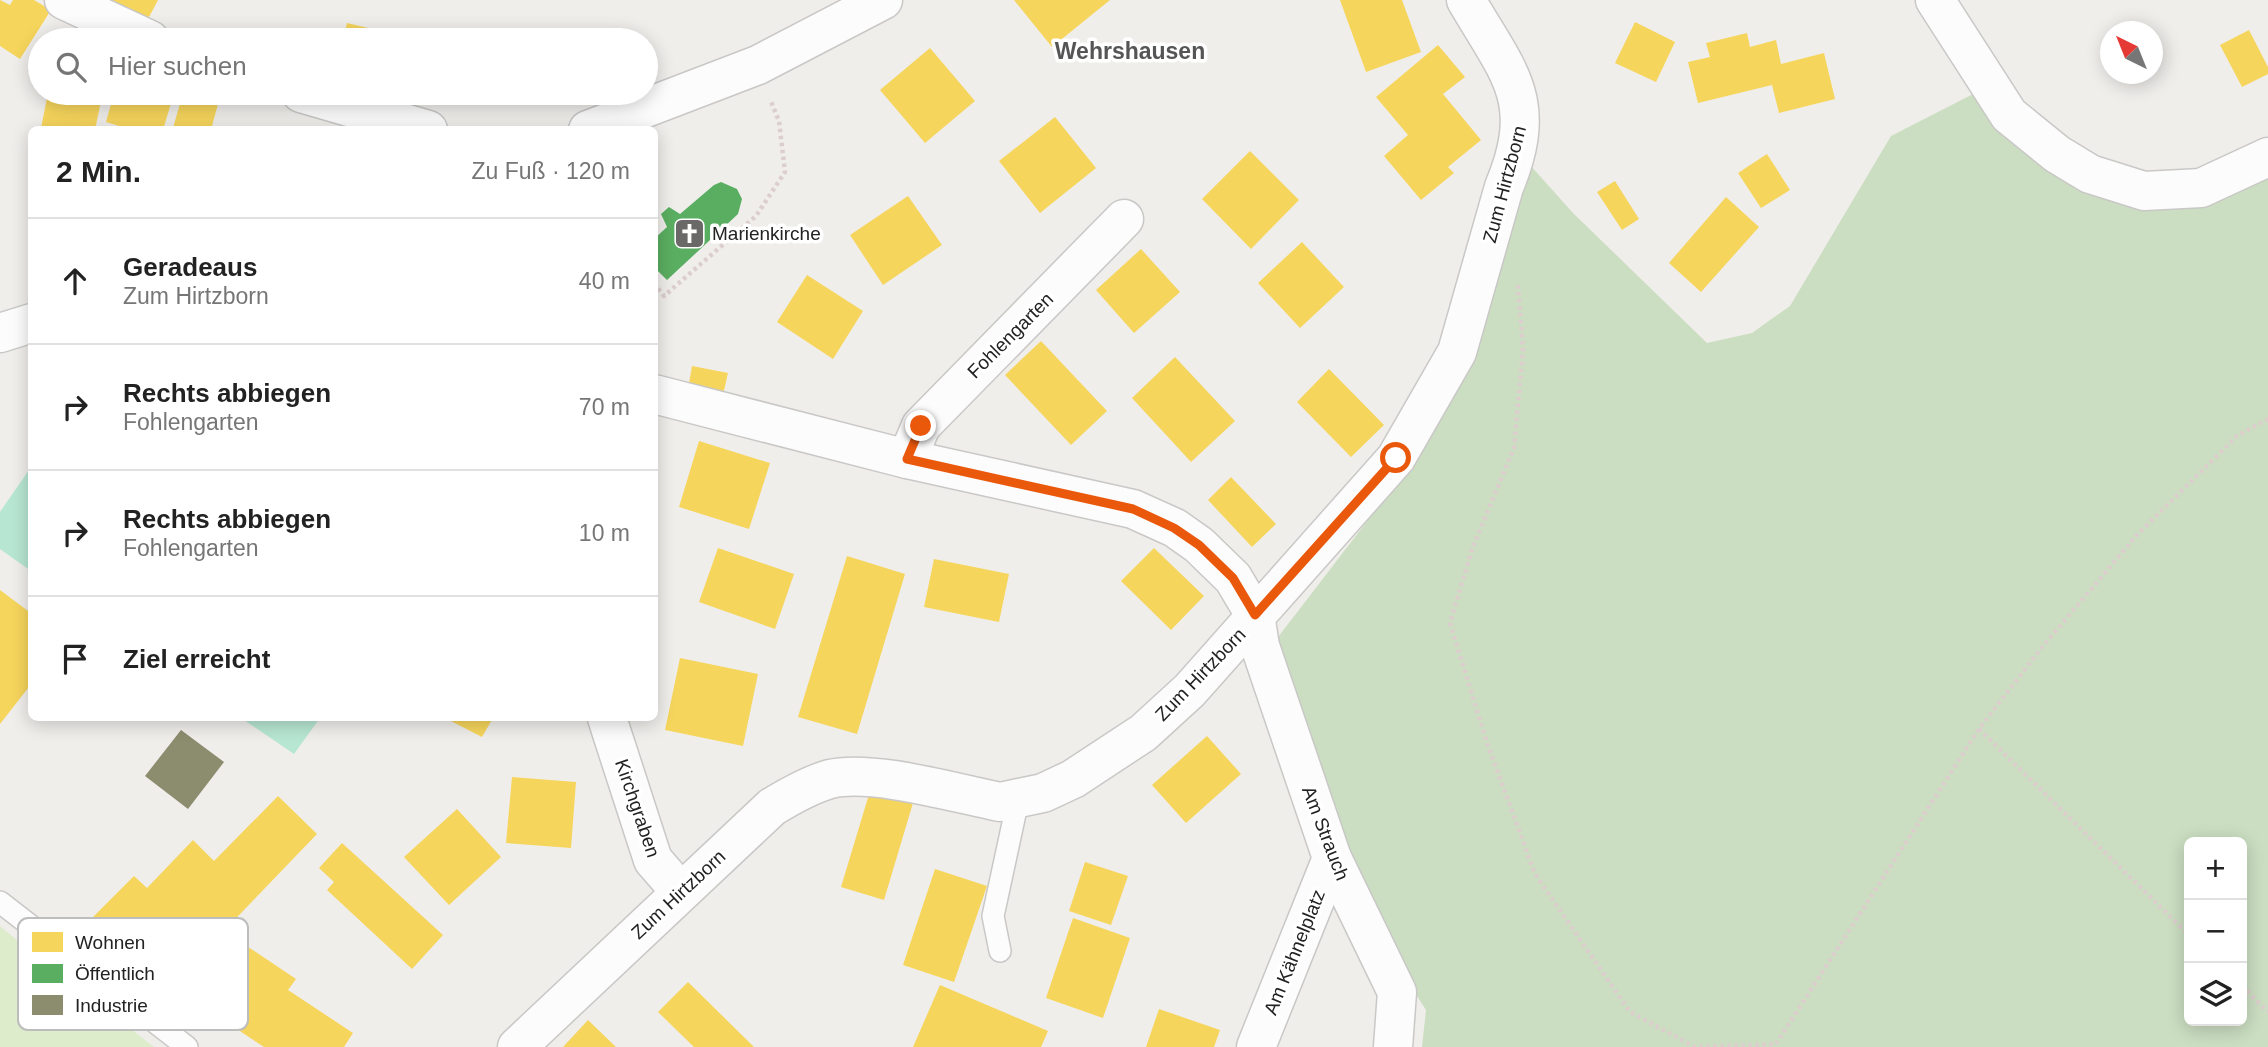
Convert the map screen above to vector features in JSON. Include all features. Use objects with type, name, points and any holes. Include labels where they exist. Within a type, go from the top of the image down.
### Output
[{"type":"street","points":[[64,0],[124,28]]},
{"type":"street","points":[[658,103],[758,65],[883,0]]},
{"type":"street","name":"Zum Hirtzborn","points":[[517,1047],[772,807],[802,789],[831,779],[864,776],[1000,802],[1018,800],[1073,779],[1143,733],[1190,690],[1396,458],[1457,352],[1513,164],[1522,116],[1511,79],[1466,0]]},
{"type":"street","points":[[1936,0],[2009,115],[2057,154],[2090,174],[2144,191],[2201,188],[2268,157]]},
{"type":"street","points":[[342,105],[414,126]]},
{"type":"street","points":[[598,126],[653,105]]},
{"type":"street","name":"Fohlengarten","points":[[907,459],[921,426],[1124,219]]},
{"type":"street","points":[[0,333],[28,324]]},
{"type":"street","points":[[658,395],[907,459],[1133,509],[1174,528],[1199,545],[1233,578],[1255,615]]},
{"type":"street","name":"Am Strauch","points":[[1255,615],[1260,646],[1332,858],[1397,992],[1393,1047]]},
{"type":"street","name":"Kirchgraben","points":[[608,721],[653,860],[680,891]]},
{"type":"street","name":"Am Kähnelplatz","points":[[1256,1047],[1332,858]]},
{"type":"lane","points":[[1000,951],[993,916],[1018,800]]},
{"type":"lane","points":[[0,902],[21,918]]},
{"type":"lane","points":[[165,1030],[187,1047]]},
{"type":"path","points":[[658,289],[664,296],[755,216],[785,172],[779,121],[758,65]]},
{"type":"path","points":[[1521,307],[1524,350],[1514,448],[1472,549],[1450,623],[1487,743],[1535,874],[1630,1012],[1695,1047],[1776,1046],[1979,729],[2043,646],[2137,535],[2237,436],[2268,419]]},
{"type":"path","points":[[1979,729],[2184,930]]},
{"type":"path","points":[[2247,991],[2268,1012]]},
{"type":"green space","points":[[1979,91],[2086,191],[2268,174],[2268,1047],[1422,1047],[1426,1010],[1340,878],[1275,641],[1398,481],[1458,389],[1530,165],[1573,213],[1707,343],[1752,333],[1790,306],[1891,136]]},
{"type":"green space","points":[[28,471],[28,569],[0,549],[0,512]]},
{"type":"green space","points":[[245,721],[318,721],[294,754]]},
{"type":"green space","points":[[0,926],[18,941],[18,1030],[132,1030],[154,1047],[0,1047]]},
{"type":"building: Wohnen","points":[[0,0],[10,5],[13,0],[34,0],[51,10],[40,28],[28,28],[28,46],[20,59],[0,46]]},
{"type":"building: Wohnen","points":[[111,0],[158,0],[148,19]]},
{"type":"building: Wohnen","points":[[1014,0],[1110,0],[1052,47]]},
{"type":"building: Wohnen","points":[[1340,0],[1402,0],[1421,52],[1366,72]]},
{"type":"building: Wohnen","points":[[1635,22],[1675,42],[1656,82],[1615,63]]},
{"type":"building: Wohnen","points":[[347,23],[368,28],[346,28]]},
{"type":"building: Wohnen","points":[[2249,30],[2268,67],[2268,74],[2242,87],[2220,45]]},
{"type":"building: Wohnen","points":[[1747,33],[1750,47],[1776,40],[1781,64],[1824,53],[1835,99],[1779,113],[1772,85],[1698,103],[1688,62],[1710,57],[1706,43]]},
{"type":"building: Wohnen","points":[[1438,45],[1465,77],[1443,94],[1481,140],[1448,167],[1454,173],[1421,200],[1384,156],[1408,135],[1376,97]]},
{"type":"building: Wohnen","points":[[930,48],[975,101],[925,143],[880,90]]},
{"type":"building: Wohnen","points":[[46,105],[100,105],[96,126],[41,126]]},
{"type":"building: Wohnen","points":[[111,105],[170,105],[164,126],[119,126],[106,122]]},
{"type":"building: Wohnen","points":[[180,105],[218,105],[212,126],[174,126]]},
{"type":"building: Wohnen","points":[[1055,117],[1096,168],[1040,213],[999,161]]},
{"type":"building: Wohnen","points":[[1250,151],[1299,200],[1251,249],[1202,199]]},
{"type":"building: Wohnen","points":[[1767,154],[1790,190],[1761,208],[1738,173]]},
{"type":"building: Wohnen","points":[[1615,181],[1639,219],[1622,230],[1597,192]]},
{"type":"building: Wohnen","points":[[908,196],[942,245],[883,285],[850,235]]},
{"type":"building: Wohnen","points":[[1726,197],[1759,227],[1701,292],[1669,263]]},
{"type":"building: Wohnen","points":[[1302,242],[1344,287],[1300,328],[1258,283]]},
{"type":"building: Wohnen","points":[[1141,249],[1180,292],[1134,333],[1096,290]]},
{"type":"building: Wohnen","points":[[807,275],[863,311],[833,359],[777,322]]},
{"type":"building: Wohnen","points":[[1041,341],[1107,411],[1071,445],[1005,375]]},
{"type":"building: Wohnen","points":[[1175,357],[1235,421],[1191,462],[1132,398]]},
{"type":"building: Wohnen","points":[[692,366],[728,373],[723,395],[688,389]]},
{"type":"building: Wohnen","points":[[1329,369],[1384,425],[1351,457],[1297,402]]},
{"type":"building: Wohnen","points":[[699,441],[770,463],[749,529],[679,507]]},
{"type":"building: Wohnen","points":[[1231,477],[1276,524],[1252,547],[1208,500]]},
{"type":"building: Wohnen","points":[[718,548],[794,574],[775,629],[699,602]]},
{"type":"building: Wohnen","points":[[1154,548],[1204,596],[1171,630],[1121,581]]},
{"type":"building: Wohnen","points":[[847,556],[905,574],[857,734],[798,717]]},
{"type":"building: Wohnen","points":[[934,559],[1009,574],[999,622],[924,607]]},
{"type":"building: Wohnen","points":[[0,590],[28,611],[28,688],[0,724]]},
{"type":"building: Wohnen","points":[[680,658],[758,674],[743,746],[665,730]]},
{"type":"building: Wohnen","points":[[451,721],[491,721],[482,737]]},
{"type":"building: Wohnen","points":[[1207,736],[1241,774],[1186,823],[1152,785]]},
{"type":"building: Wohnen","points":[[512,777],[576,782],[571,848],[506,843]]},
{"type":"building: Wohnen","points":[[870,791],[913,803],[884,900],[841,887]]},
{"type":"building: Wohnen","points":[[278,796],[317,834],[236,918],[92,918],[134,876],[147,888],[193,840],[214,861]]},
{"type":"building: Wohnen","points":[[457,809],[501,857],[449,905],[404,857]]},
{"type":"building: Wohnen","points":[[342,843],[443,935],[412,969],[327,890],[334,882],[319,868]]},
{"type":"building: Wohnen","points":[[1085,862],[1128,876],[1111,925],[1069,911]]},
{"type":"building: Wohnen","points":[[935,869],[987,886],[954,982],[903,965]]},
{"type":"building: Wohnen","points":[[1073,918],[1130,938],[1103,1018],[1046,998]]},
{"type":"building: Wohnen","points":[[248,947],[296,979],[288,990],[353,1033],[344,1047],[264,1047],[238,1030],[248,1030]]},
{"type":"building: Wohnen","points":[[688,982],[754,1047],[694,1047],[658,1012]]},
{"type":"building: Wohnen","points":[[940,985],[1048,1031],[1041,1047],[913,1047]]},
{"type":"building: Wohnen","points":[[1159,1009],[1220,1030],[1214,1047],[1146,1047]]},
{"type":"building: Wohnen","points":[[588,1020],[616,1047],[563,1047]]},
{"type":"building: Öffentlich","name":"Marienkirche","points":[[721,182],[737,189],[742,199],[738,214],[667,280],[658,271],[658,235],[667,227],[661,214],[669,207],[680,214]]},
{"type":"building: Industrie","points":[[181,730],[224,762],[188,809],[145,776]]},
{"type":"place","name":"Marienkirche","points":[[689,233]]},
{"type":"district","name":"Wehrshausen","points":[[1130,51]]},
{"type":"route","points":[[921,426],[907,459],[1133,509],[1174,528],[1199,545],[1233,578],[1255,615],[1396,458]]}]
